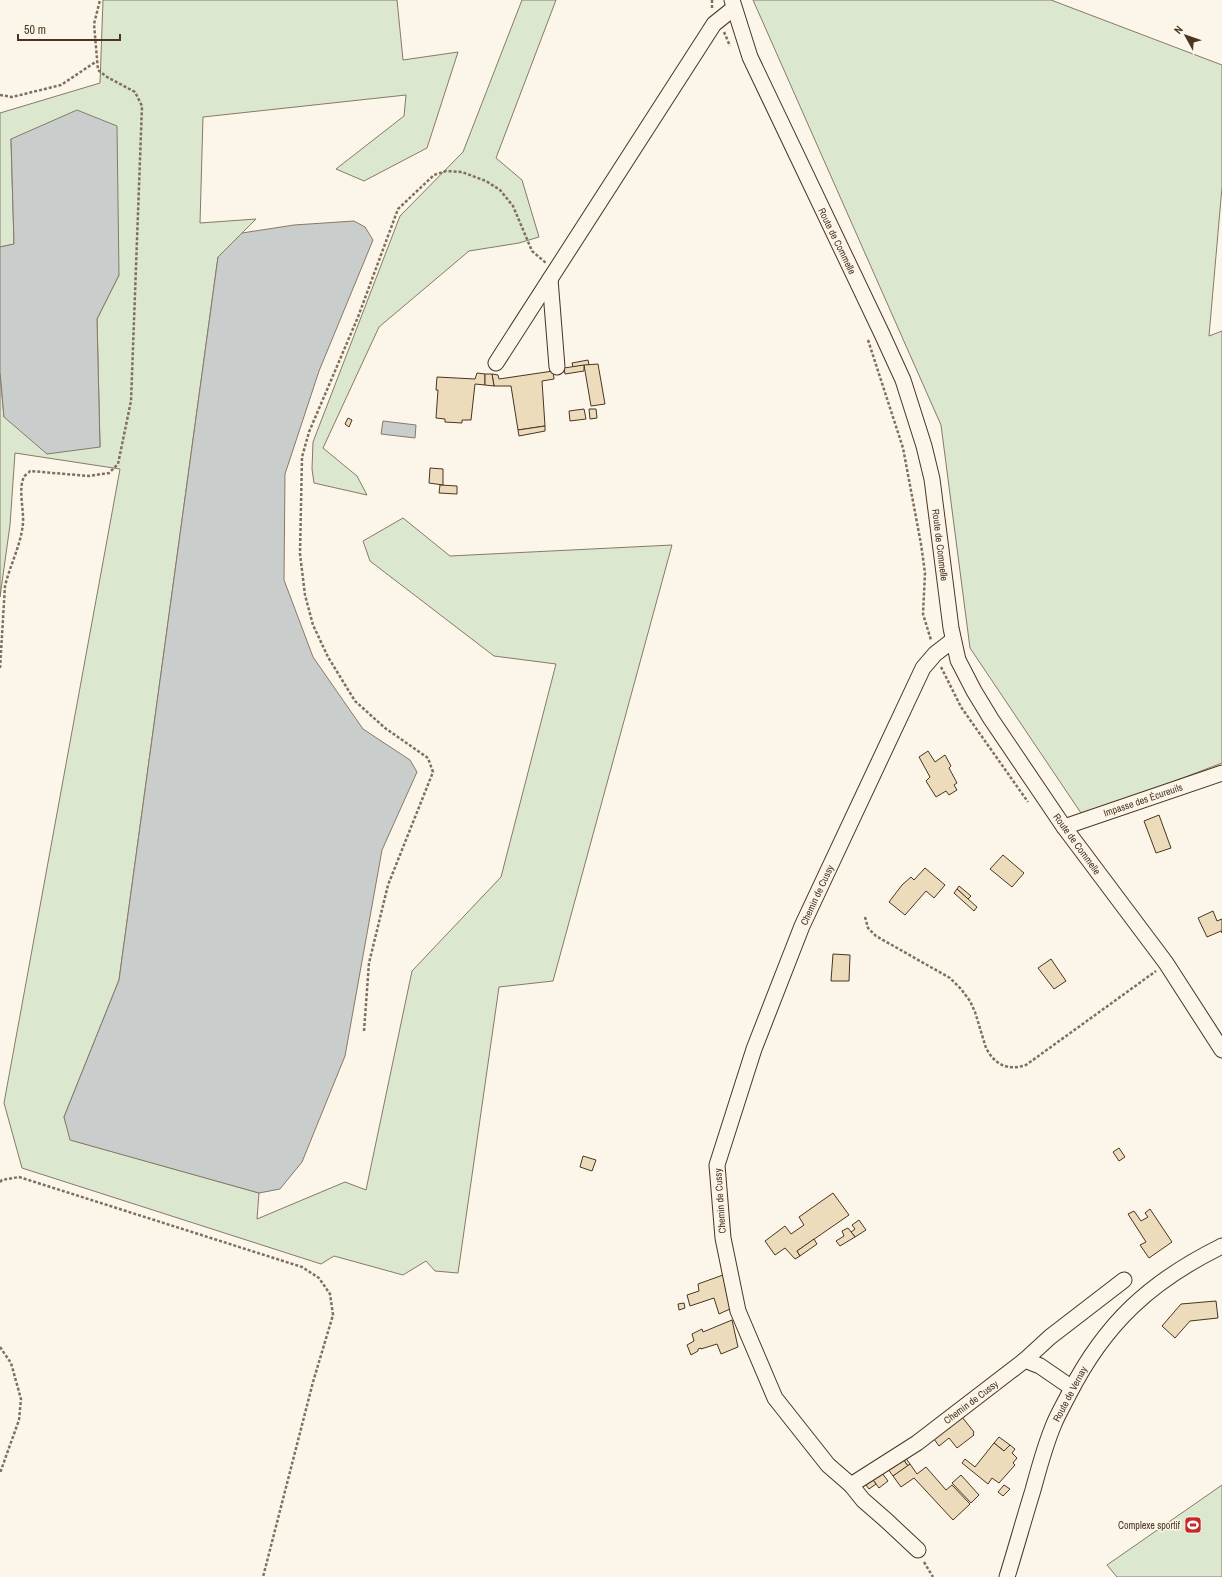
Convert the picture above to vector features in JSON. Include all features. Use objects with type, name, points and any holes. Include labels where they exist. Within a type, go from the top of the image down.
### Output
[{"type":"street","points":[[496,363],[714,24],[733,4]]},
{"type":"street","name":"Route de Commelle","points":[[733,4],[750,58],[882,334],[912,406],[932,479],[953,640],[958,660],[991,719],[1064,827],[1166,963],[1222,1050]]},
{"type":"street","points":[[552,275],[557,367]]},
{"type":"street","name":"Chemin de Cussy","points":[[953,640],[935,654],[924,668],[802,926],[754,1049],[717,1165],[723,1238],[738,1310],[775,1398],[828,1465],[851,1485],[917,1443],[1025,1360],[1050,1337],[1124,1280]]},
{"type":"street","name":"Impasse des Écureuils","points":[[1064,827],[1222,773]]},
{"type":"street","name":"Route de Vernay","points":[[1007,1577],[1038,1471],[1054,1423],[1080,1371],[1114,1324],[1143,1296],[1196,1259],[1222,1246]]},
{"type":"street","points":[[1025,1360],[1040,1366],[1072,1388]]},
{"type":"street","points":[[851,1485],[864,1500],[918,1550]]},
{"type":"path","points":[[0,668],[5,586],[19,544],[23,524],[22,486],[24,477],[30,471],[89,476],[109,473],[118,464],[131,401],[142,106],[135,92],[107,77],[98,70],[94,24],[100,0]]},
{"type":"path","points":[[712,0],[714,24],[723,31],[734,52]]},
{"type":"path","points":[[0,95],[12,97],[61,85],[97,61]]},
{"type":"path","points":[[364,1031],[369,963],[388,885],[433,772],[428,758],[385,728],[355,701],[328,657],[313,625],[305,595],[300,554],[302,456],[309,432],[358,317],[398,209],[434,176],[446,171],[462,172],[486,181],[500,190],[513,206],[532,251],[552,275]]},
{"type":"path","points":[[867,337],[903,448],[925,573],[923,614],[935,654],[961,707],[1031,806]]},
{"type":"path","points":[[865,917],[868,928],[876,936],[950,978],[961,989],[970,1001],[975,1012],[986,1048],[990,1055],[1005,1067],[1010,1068],[1026,1065],[1166,963]]},
{"type":"path","points":[[0,1182],[2,1180],[19,1177],[302,1267],[319,1278],[330,1294],[333,1315],[313,1382],[263,1577]]},
{"type":"path","points":[[0,1347],[11,1363],[21,1399],[19,1420],[0,1473]]},
{"type":"green space","points":[[103,0],[397,0],[403,60],[458,52],[427,148],[364,181],[336,169],[404,116],[406,95],[203,117],[200,223],[256,219],[218,257],[119,980],[64,1117],[71,1140],[259,1193],[257,1219],[345,1182],[366,1190],[412,971],[501,877],[556,664],[494,656],[370,561],[363,541],[403,518],[450,556],[672,545],[553,981],[499,987],[458,1273],[435,1271],[426,1261],[403,1275],[334,1256],[321,1264],[22,1168],[4,1103],[120,469],[15,453],[10,525],[0,597],[0,372],[4,417],[100,447],[97,319],[119,275],[11,139],[14,244],[0,247],[0,113],[100,83]]},
{"type":"green space","points":[[522,0],[556,0],[496,158],[522,180],[539,237],[519,243],[469,251],[379,327],[323,448],[357,476],[367,495],[314,483],[312,469],[313,442],[400,216],[463,152]]},
{"type":"green space","points":[[753,0],[1051,0],[1222,65],[1222,187],[1209,336],[1222,331],[1222,763],[1083,816],[970,648],[941,425]]},
{"type":"green space","name":"Complexe sportif","points":[[1222,1485],[1222,1577],[1117,1577],[1107,1565]]},
{"type":"shaded area","points":[[77,110],[117,126],[119,275],[97,319],[100,447],[47,454],[4,417],[0,372],[0,247],[14,244],[11,139]]},
{"type":"shaded area","points":[[354,221],[365,227],[373,240],[319,371],[285,474],[284,580],[313,657],[363,729],[410,760],[417,772],[382,850],[345,1056],[302,1162],[280,1189],[259,1193],[70,1140],[64,1117],[119,980],[218,257],[242,233],[294,225]]},
{"type":"shaded area","points":[[383,421],[416,425],[415,438],[381,434]]},
{"type":"building","points":[[588,360],[589,365],[573,367],[572,363]]},
{"type":"building","points":[[598,364],[605,404],[591,406],[584,365]]},
{"type":"building","points":[[584,365],[584,371],[565,374],[564,368]]},
{"type":"building","points":[[553,371],[554,379],[542,381],[545,426],[518,430],[511,386],[494,386],[492,374],[498,375],[499,379]]},
{"type":"building","points":[[477,373],[485,374],[485,385],[475,384],[471,420],[462,420],[462,423],[445,422],[445,419],[436,418],[438,390],[436,390],[437,377],[475,379]]},
{"type":"building","points":[[485,374],[492,374],[494,386],[485,385]]},
{"type":"building","points":[[584,409],[586,419],[570,421],[569,411]]},
{"type":"building","points":[[589,409],[596,409],[597,418],[590,419]]},
{"type":"building","points":[[348,418],[352,420],[349,427],[345,424]]},
{"type":"building","points":[[545,426],[545,431],[519,436],[518,430]]},
{"type":"building","points":[[430,468],[443,469],[443,485],[429,483]]},
{"type":"building","points":[[440,485],[457,486],[457,494],[439,493]]},
{"type":"building","points":[[928,751],[935,762],[945,755],[951,766],[949,768],[957,783],[954,785],[957,790],[949,795],[946,791],[936,797],[926,781],[930,777],[919,757]]},
{"type":"building","points":[[1159,815],[1171,848],[1156,853],[1144,821]]},
{"type":"building","points":[[1003,855],[1024,873],[1012,887],[990,869]]},
{"type":"building","points":[[925,868],[945,885],[934,898],[926,891],[905,915],[889,902],[902,885],[911,877],[914,880]]},
{"type":"building","points":[[959,886],[971,896],[968,899],[957,889]]},
{"type":"building","points":[[957,889],[977,907],[974,911],[954,893]]},
{"type":"building","points":[[1213,911],[1217,921],[1222,919],[1222,933],[1221,931],[1207,937],[1198,918]]},
{"type":"building","points":[[833,954],[850,955],[849,981],[831,981]]},
{"type":"building","points":[[1051,959],[1066,981],[1054,989],[1038,968]]},
{"type":"building","points":[[1119,1148],[1125,1157],[1119,1161],[1113,1152]]},
{"type":"building","points":[[583,1156],[596,1160],[592,1171],[580,1167]]},
{"type":"building","points":[[833,1193],[849,1215],[797,1251],[800,1256],[795,1259],[785,1248],[775,1255],[765,1241],[785,1226],[791,1234],[804,1225],[799,1217]]},
{"type":"building","points":[[1150,1209],[1172,1242],[1149,1258],[1140,1245],[1146,1242],[1128,1214],[1134,1211],[1141,1221],[1148,1217],[1145,1213]]},
{"type":"building","points":[[859,1220],[866,1230],[855,1237],[851,1232],[855,1229],[852,1225]]},
{"type":"building","points":[[848,1228],[855,1237],[840,1246],[836,1241],[844,1236],[842,1231]]},
{"type":"building","points":[[814,1239],[817,1244],[800,1256],[797,1251]]},
{"type":"building","points":[[723,1275],[730,1309],[719,1314],[714,1298],[690,1306],[687,1295],[699,1291],[698,1284]]},
{"type":"building","points":[[1216,1301],[1218,1318],[1190,1321],[1175,1338],[1162,1326],[1181,1304]]},
{"type":"building","points":[[684,1303],[685,1308],[679,1310],[678,1304]]},
{"type":"building","points":[[732,1320],[738,1347],[721,1354],[717,1344],[698,1349],[698,1351],[691,1355],[687,1345],[694,1341],[692,1334],[702,1329],[703,1332]]},
{"type":"building","points":[[962,1417],[974,1432],[974,1435],[957,1448],[949,1438],[939,1446],[934,1439]]},
{"type":"building","points":[[999,1437],[1010,1445],[1004,1451],[994,1443]]},
{"type":"building","points":[[994,1443],[1004,1451],[1010,1445],[1015,1449],[1012,1453],[1017,1458],[1013,1463],[1015,1465],[999,1483],[992,1478],[988,1484],[962,1463],[965,1459],[975,1467]]},
{"type":"building","points":[[905,1457],[910,1464],[908,1466],[903,1459]]},
{"type":"building","points":[[903,1459],[908,1466],[893,1476],[888,1469]]},
{"type":"building","points":[[910,1464],[917,1474],[926,1467],[946,1490],[952,1485],[970,1504],[953,1520],[914,1478],[901,1487],[893,1476]]},
{"type":"building","points":[[882,1473],[888,1481],[879,1488],[873,1480]]},
{"type":"building","points":[[961,1475],[979,1495],[971,1503],[952,1483]]},
{"type":"building","points":[[873,1480],[876,1484],[869,1489],[866,1485]]},
{"type":"building","points":[[1004,1485],[1010,1489],[1003,1496],[998,1492]]},
{"type":"place","name":"Complexe sportif","points":[[1193,1525]]}]
